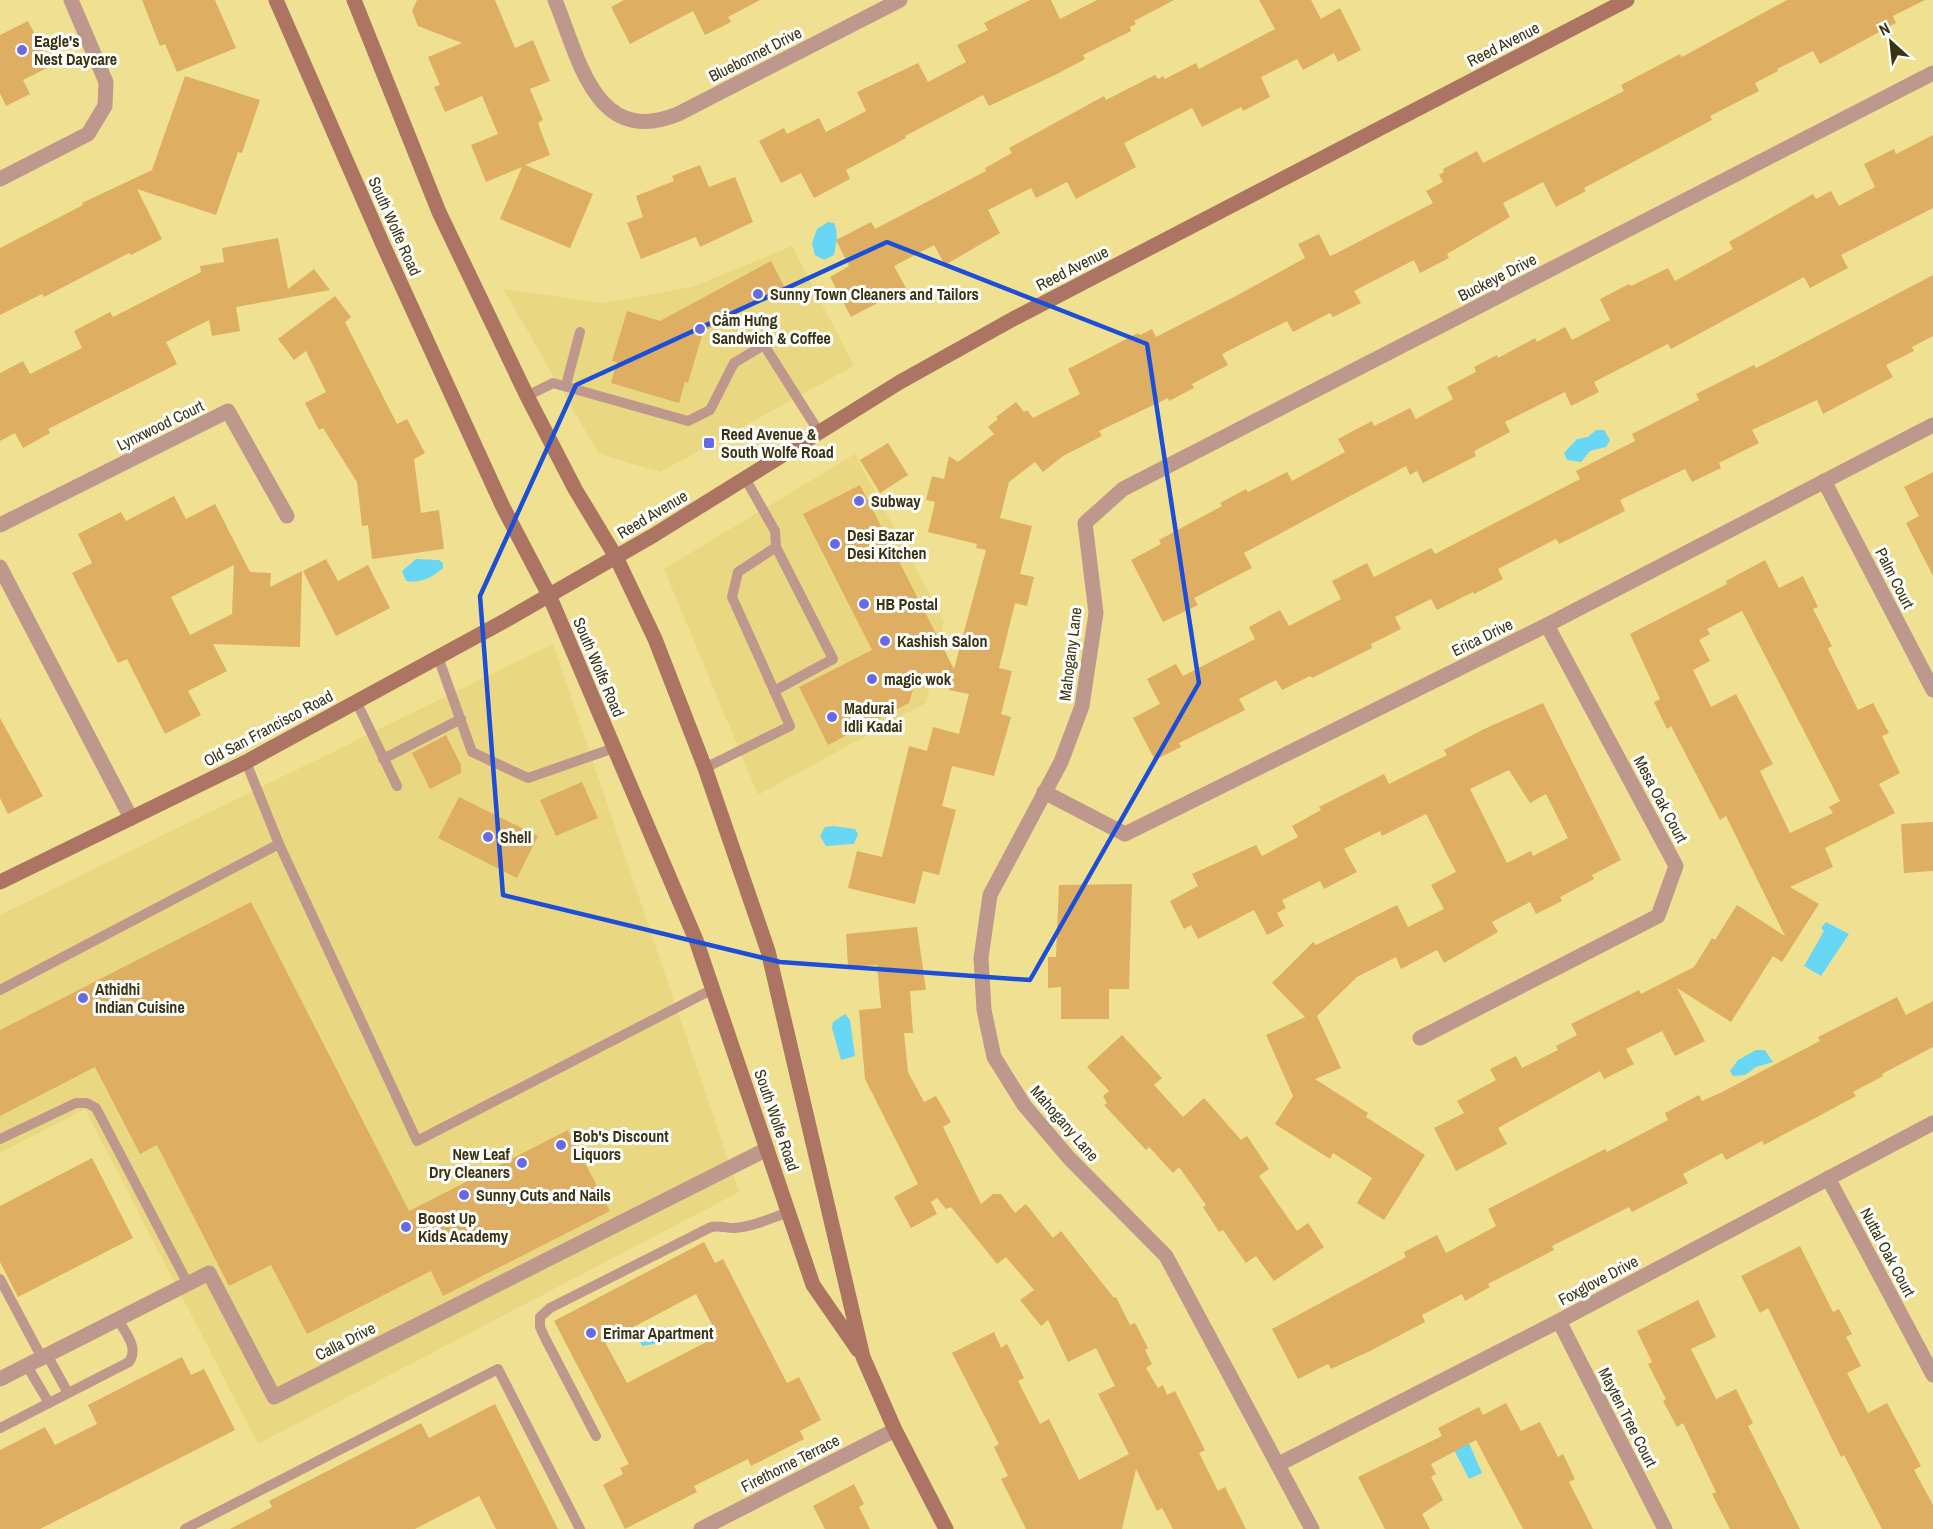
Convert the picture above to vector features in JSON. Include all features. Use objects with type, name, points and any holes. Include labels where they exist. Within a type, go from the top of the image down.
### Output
[{"type":"main road","name":"South Wolfe Road","points":[[276,0],[479,454],[549,595],[696,940],[813,1285],[863,1357]]},
{"type":"main road","name":"South Wolfe Road","points":[[354,0],[439,212],[527,396],[575,489],[616,557],[656,639],[705,768],[768,951],[863,1357],[895,1431],[946,1529]]},
{"type":"main road","name":"Reed Avenue","points":[[549,595],[616,557],[900,382],[1013,319],[1627,0]]},
{"type":"main road","name":"Old San Francisco Road","points":[[0,882],[246,762],[549,595]]},
{"type":"street","points":[[0,179],[88,134],[105,106],[106,82],[71,0]]},
{"type":"street","name":"Bluebonnet Drive","points":[[555,0],[592,92],[607,108],[621,118],[649,122],[678,114],[900,0]]},
{"type":"street","name":"Buckeye Drive","points":[[1085,523],[1123,489],[1933,73]]},
{"type":"street","name":"Lynxwood Court","points":[[0,525],[228,411],[287,516]]},
{"type":"street","name":"Erica Drive","points":[[1044,792],[1125,834],[1547,625],[1933,425]]},
{"type":"street","name":"Palm Court","points":[[1824,481],[1933,690]]},
{"type":"street","name":"Mahogany Lane","points":[[1085,523],[1096,613],[1082,706],[1060,762],[990,895],[981,958],[984,1010],[994,1057],[1024,1105],[1069,1158],[1166,1256],[1312,1529]]},
{"type":"street","points":[[0,567],[131,818]]},
{"type":"street","name":"Mesa Oak Court","points":[[1420,1038],[1658,916],[1676,866],[1547,625]]},
{"type":"street","name":"Foxglove Drive","points":[[1279,1464],[1559,1321],[1933,1123]]},
{"type":"street","name":"Calla Drive","points":[[0,1379],[209,1273],[274,1397],[767,1149]]},
{"type":"street","name":"Nuttal Oak Court","points":[[1828,1178],[1933,1375]]},
{"type":"street","name":"Mayten Tree Court","points":[[1559,1321],[1665,1529]]},
{"type":"street","name":"Firethorne Terrace","points":[[701,1529],[895,1431]]},
{"type":"lane","points":[[566,385],[580,332]]},
{"type":"lane","points":[[527,396],[554,383],[688,421],[710,410],[735,363],[764,345],[819,432]]},
{"type":"lane","points":[[745,478],[775,531],[776,547],[833,659],[774,691]]},
{"type":"lane","points":[[705,768],[790,726],[732,597],[738,572],[776,547]]},
{"type":"lane","points":[[438,657],[472,752],[528,778],[614,748]]},
{"type":"lane","points":[[356,701],[397,786]]},
{"type":"lane","points":[[382,759],[461,719]]},
{"type":"lane","points":[[246,762],[279,844],[417,1141],[713,988]]},
{"type":"lane","points":[[0,990],[279,844]]},
{"type":"lane","points":[[0,1139],[76,1103],[87,1103],[96,1108],[188,1284]]},
{"type":"lane","points":[[596,1436],[545,1338],[540,1327],[540,1317],[550,1308],[711,1227],[721,1225],[732,1228],[755,1224],[789,1212]]},
{"type":"lane","points":[[0,1279],[68,1393]]},
{"type":"lane","points":[[0,1428],[129,1362],[134,1355],[133,1348],[118,1320]]},
{"type":"lane","points":[[27,1366],[49,1403]]},
{"type":"lane","points":[[185,1529],[498,1369],[580,1529]]},
{"type":"highlighted area","points":[[887,242],[1147,344],[1199,683],[1030,980],[780,962],[503,895],[480,596],[576,385]]},
{"type":"shaded area","points":[[792,246],[854,366],[660,472],[599,454],[503,289],[603,303],[692,287]]},
{"type":"shaded area","points":[[855,454],[944,621],[926,703],[758,795],[664,569]]},
{"type":"shaded area","points":[[553,644],[739,1192],[258,1444],[85,1109],[0,1153],[0,915]]},
{"type":"water","points":[[828,222],[834,223],[837,235],[834,255],[824,260],[815,255],[812,243],[817,229]]},
{"type":"water","points":[[1596,430],[1604,430],[1610,440],[1606,447],[1590,451],[1581,462],[1567,460],[1564,453],[1577,439],[1588,437]]},
{"type":"water","points":[[416,559],[439,560],[443,563],[443,568],[426,579],[416,582],[406,581],[402,571]]},
{"type":"water","points":[[825,827],[855,829],[858,834],[854,844],[826,846],[820,836]]},
{"type":"water","points":[[1826,922],[1849,934],[1821,976],[1804,966],[1824,931],[1821,928]]},
{"type":"water","points":[[845,1014],[850,1020],[855,1056],[841,1060],[832,1028],[833,1022]]},
{"type":"water","points":[[1756,1050],[1765,1050],[1773,1062],[1756,1067],[1745,1075],[1733,1076],[1730,1071],[1738,1060]]},
{"type":"water","points":[[669,1327],[675,1333],[673,1341],[642,1346],[638,1336],[648,1328]]},
{"type":"water","points":[[1465,1434],[1482,1473],[1469,1479],[1449,1440]]},
{"type":"building","points":[[142,0],[215,0],[236,48],[177,72],[165,44],[160,46]]},
{"type":"building","points":[[417,0],[495,0],[515,48],[533,40],[550,81],[530,89],[543,120],[538,123],[550,155],[525,165],[593,194],[570,248],[500,219],[522,167],[486,182],[471,145],[498,134],[482,96],[445,112],[434,87],[440,85],[428,57],[462,43],[418,26],[412,11]]},
{"type":"building","points":[[624,0],[760,0],[728,17],[731,22],[705,35],[693,11],[630,44],[611,7]]},
{"type":"building","points":[[1030,0],[1051,0],[1060,19],[1097,0],[1174,0],[1134,21],[1136,24],[1130,27],[1131,31],[1083,55],[1085,59],[1057,74],[989,106],[983,95],[905,136],[906,138],[846,170],[850,179],[814,198],[801,173],[781,183],[759,141],[784,128],[787,134],[819,118],[826,132],[866,111],[857,92],[918,63],[928,82],[966,62],[957,45],[988,30],[984,23]]},
{"type":"building","points":[[1259,0],[1311,0],[1321,19],[1340,8],[1361,50],[1338,62],[1334,53],[1303,70],[1297,59],[1261,77],[1270,97],[1243,111],[1241,107],[1202,127],[1192,108],[1124,143],[1136,167],[1076,199],[1067,182],[1036,198],[1031,188],[988,210],[1000,233],[945,265],[934,245],[894,266],[906,288],[851,317],[830,277],[849,266],[836,240],[871,222],[875,229],[986,171],[985,168],[1012,153],[1009,148],[1104,96],[1106,100],[1155,75],[1158,79],[1163,76],[1165,79],[1196,63],[1199,69],[1275,29]]},
{"type":"building","points":[[1787,0],[1925,0],[1893,16],[1896,23],[1820,64],[1813,51],[1777,69],[1778,71],[1755,83],[1759,91],[1710,116],[1712,120],[1584,188],[1586,191],[1556,207],[1543,182],[1503,203],[1510,217],[1447,254],[1449,258],[1420,273],[1414,260],[1354,291],[1361,303],[1333,317],[1330,313],[1293,332],[1287,321],[1222,354],[1228,365],[1192,384],[1194,388],[1099,431],[1102,436],[1063,456],[1043,472],[1035,462],[1009,482],[1000,518],[1032,526],[1020,574],[1034,577],[1027,606],[1015,603],[999,668],[1012,671],[1001,714],[1011,717],[994,776],[952,766],[942,806],[956,810],[939,875],[923,871],[915,904],[848,888],[857,851],[882,857],[909,746],[927,751],[933,727],[959,734],[969,694],[949,690],[951,682],[940,688],[915,682],[909,703],[828,745],[799,687],[872,650],[803,514],[860,485],[954,669],[986,550],[976,548],[977,544],[928,532],[935,502],[926,500],[932,476],[944,479],[949,456],[958,462],[994,434],[988,427],[998,419],[996,417],[1016,402],[1033,418],[1080,394],[1068,369],[1138,333],[1140,335],[1152,329],[1156,337],[1234,297],[1305,258],[1298,244],[1319,234],[1330,256],[1335,254],[1433,203],[1426,191],[1443,182],[1439,175],[1444,172],[1443,169],[1477,151],[1483,163],[1624,91],[1621,85],[1680,54],[1682,57]]},
{"type":"building","name":"Eagle's Nest Daycare","points":[[28,21],[51,66],[23,80],[30,94],[6,106],[0,93],[0,35]]},
{"type":"building","points":[[185,76],[260,100],[242,153],[238,152],[216,215],[137,189],[162,239],[131,255],[129,253],[44,297],[42,294],[0,315],[0,248],[83,205],[82,203],[152,170]]},
{"type":"building","points":[[1933,135],[1933,208],[1841,255],[1848,268],[1810,288],[1804,277],[1671,349],[1668,344],[1594,382],[1599,392],[1571,406],[1565,392],[1505,422],[1510,432],[1474,451],[1476,456],[1423,483],[1417,471],[1410,475],[1406,466],[1244,553],[1252,568],[1194,598],[1198,605],[1163,622],[1131,560],[1161,544],[1159,540],[1222,506],[1220,503],[1246,489],[1248,492],[1287,472],[1292,481],[1345,452],[1338,439],[1372,421],[1374,426],[1410,408],[1416,419],[1453,399],[1447,387],[1476,372],[1474,367],[1497,355],[1498,358],[1535,338],[1537,342],[1565,327],[1572,340],[1610,320],[1600,299],[1629,284],[1631,286],[1668,268],[1675,281],[1733,249],[1729,242],[1813,194],[1816,199],[1831,191],[1839,206],[1875,187],[1864,164],[1894,149],[1896,154]]},
{"type":"building","points":[[700,165],[709,187],[735,177],[753,222],[700,247],[696,237],[641,259],[627,223],[643,217],[636,196],[674,181],[672,176]]},
{"type":"building","points":[[278,238],[288,289],[314,269],[330,290],[236,307],[240,331],[212,336],[209,320],[166,342],[177,364],[48,429],[50,433],[23,448],[15,433],[0,441],[0,373],[23,361],[30,374],[82,348],[74,331],[110,312],[113,317],[201,272],[200,266],[224,262],[222,248]]},
{"type":"building","points":[[771,261],[785,288],[703,332],[688,383],[685,382],[679,403],[611,383],[617,362],[612,361],[627,311],[660,321]]},
{"type":"building","points":[[1933,275],[1933,336],[1912,347],[1914,351],[1886,365],[1893,377],[1823,414],[1817,400],[1752,430],[1759,443],[1719,463],[1721,468],[1692,482],[1685,469],[1620,500],[1625,511],[1559,544],[1556,539],[1498,569],[1503,579],[1437,610],[1431,599],[1395,617],[1401,629],[1371,644],[1372,648],[1312,678],[1310,676],[1282,690],[1276,680],[1239,699],[1245,710],[1179,743],[1181,747],[1155,760],[1133,718],[1160,704],[1147,679],[1176,664],[1183,676],[1255,639],[1249,627],[1280,610],[1289,626],[1341,599],[1332,581],[1367,563],[1374,577],[1431,548],[1435,554],[1580,479],[1576,471],[1635,441],[1632,434],[1699,400],[1696,394],[1754,365],[1756,368]]},
{"type":"building","points":[[335,296],[351,317],[345,322],[397,424],[407,419],[425,453],[414,459],[421,513],[439,510],[444,549],[372,559],[368,525],[362,526],[357,482],[323,428],[319,430],[305,403],[326,392],[306,351],[294,360],[278,339]]},
{"type":"building","points":[[888,443],[908,475],[880,493],[860,460]]},
{"type":"building","points":[[1933,472],[1933,576],[1906,523],[1919,516],[1904,487]]},
{"type":"building","points":[[174,496],[186,519],[215,504],[250,572],[271,573],[270,587],[302,571],[300,647],[213,644],[227,671],[188,691],[201,715],[165,734],[127,659],[118,663],[72,573],[92,563],[78,534],[121,512],[126,521]],"holes":[[[234,565],[232,614],[190,635],[171,597]]]},
{"type":"building","points":[[326,559],[338,581],[368,565],[390,608],[336,636],[303,571]]},
{"type":"building","points":[[1765,560],[1779,588],[1803,576],[1818,607],[1813,609],[1832,646],[1828,649],[1858,710],[1873,703],[1889,733],[1882,736],[1900,773],[1879,784],[1895,813],[1825,848],[1833,867],[1790,887],[1819,904],[1782,962],[1773,956],[1731,1022],[1677,988],[1705,1041],[1675,1056],[1662,1031],[1626,1049],[1634,1064],[1604,1079],[1600,1071],[1498,1128],[1507,1144],[1456,1171],[1434,1128],[1464,1113],[1457,1101],[1496,1080],[1490,1069],[1516,1056],[1522,1068],[1558,1050],[1556,1046],[1577,1035],[1571,1024],[1639,990],[1641,994],[1694,967],[1712,938],[1715,940],[1737,905],[1785,936],[1726,816],[1720,820],[1671,726],[1667,729],[1654,702],[1660,699],[1630,634],[1727,584],[1726,581]],"holes":[[[1742,611],[1840,801],[1829,807],[1833,813],[1790,833],[1760,771],[1773,764],[1736,694],[1711,707],[1693,670],[1710,661],[1699,640],[1710,634],[1707,629]]]},
{"type":"building","points":[[1543,703],[1621,860],[1592,875],[1594,879],[1560,897],[1562,901],[1536,914],[1530,902],[1492,922],[1498,932],[1444,963],[1437,950],[1401,969],[1396,957],[1357,977],[1317,1016],[1341,1068],[1315,1079],[1368,1113],[1366,1117],[1425,1155],[1384,1220],[1357,1203],[1372,1178],[1333,1153],[1330,1159],[1275,1124],[1293,1096],[1266,1035],[1305,1017],[1272,983],[1313,942],[1316,945],[1397,905],[1408,927],[1444,909],[1431,885],[1456,872],[1426,814],[1382,836],[1380,831],[1344,849],[1357,872],[1324,889],[1320,881],[1282,900],[1286,908],[1277,913],[1284,926],[1267,935],[1254,910],[1198,939],[1191,925],[1184,929],[1170,901],[1198,886],[1192,874],[1256,845],[1262,856],[1298,837],[1292,826],[1321,810],[1319,807],[1384,774],[1389,784],[1447,755],[1444,750],[1484,729]],"holes":[[[1509,770],[1530,803],[1546,794],[1568,838],[1533,856],[1531,851],[1507,863],[1470,789]]]},
{"type":"building","points":[[0,718],[43,796],[8,814],[0,798]]},
{"type":"building","points":[[446,735],[461,765],[461,773],[430,789],[412,753]]},
{"type":"building","points":[[582,782],[598,818],[556,836],[540,800]]},
{"type":"building","name":"Shell","points":[[459,797],[538,836],[517,878],[438,838]]},
{"type":"building","points":[[1933,822],[1933,871],[1904,873],[1901,824]]},
{"type":"building","points":[[1132,884],[1129,989],[1109,989],[1109,1019],[1061,1019],[1061,987],[1048,988],[1048,957],[1056,957],[1059,885]]},
{"type":"building","points":[[251,902],[409,1211],[568,1130],[610,1211],[443,1296],[431,1271],[307,1334],[271,1265],[229,1286],[157,1145],[140,1154],[95,1067],[0,1116],[0,1030]]},
{"type":"building","points":[[917,927],[926,990],[910,991],[913,1033],[904,1033],[908,1072],[924,1102],[936,1096],[951,1122],[943,1127],[981,1204],[993,1194],[1001,1194],[1015,1213],[1026,1204],[1053,1238],[1061,1231],[1114,1298],[1116,1297],[1130,1325],[1135,1323],[1148,1348],[1145,1350],[1152,1364],[1146,1368],[1158,1388],[1163,1385],[1167,1395],[1175,1391],[1205,1450],[1199,1453],[1218,1491],[1225,1487],[1246,1529],[1173,1529],[1162,1508],[1157,1511],[1136,1469],[1122,1529],[1026,1529],[1001,1479],[1008,1476],[994,1447],[999,1444],[952,1353],[994,1332],[1001,1348],[1007,1344],[1024,1378],[1018,1381],[1040,1424],[1049,1419],[1079,1480],[1129,1454],[1098,1394],[1115,1386],[1096,1348],[1068,1362],[1048,1320],[1041,1326],[1020,1300],[1034,1290],[1006,1257],[997,1264],[951,1207],[946,1209],[937,1198],[931,1202],[937,1214],[911,1228],[894,1197],[918,1184],[865,1079],[859,1010],[881,1008],[877,965],[848,967],[846,934]]},
{"type":"building","points":[[1897,997],[1906,1015],[1933,1001],[1933,1047],[1853,1092],[1856,1096],[1764,1145],[1762,1141],[1726,1160],[1722,1153],[1683,1174],[1688,1183],[1632,1212],[1629,1207],[1552,1246],[1554,1250],[1488,1284],[1490,1287],[1465,1301],[1462,1294],[1422,1315],[1425,1322],[1370,1351],[1331,1369],[1328,1364],[1298,1379],[1272,1329],[1406,1257],[1404,1252],[1437,1235],[1446,1253],[1496,1226],[1488,1209],[1605,1149],[1607,1152],[1668,1120],[1665,1113],[1699,1095],[1702,1101],[1720,1093],[1820,1041],[1818,1037]]},
{"type":"building","points":[[1122,1035],[1162,1078],[1154,1085],[1183,1117],[1204,1098],[1241,1140],[1247,1136],[1269,1169],[1259,1176],[1297,1231],[1308,1223],[1324,1247],[1274,1281],[1256,1256],[1246,1263],[1223,1230],[1219,1232],[1203,1207],[1206,1205],[1179,1167],[1173,1173],[1149,1147],[1146,1150],[1104,1105],[1107,1103],[1103,1096],[1109,1091],[1087,1067]]},
{"type":"building","points":[[92,1158],[133,1238],[18,1297],[0,1262],[0,1206]]},
{"type":"building","points":[[704,1242],[715,1263],[723,1259],[787,1383],[799,1377],[821,1420],[800,1431],[804,1439],[751,1466],[748,1459],[694,1486],[697,1492],[625,1529],[603,1485],[623,1474],[620,1468],[629,1464],[554,1321]],"holes":[[[696,1294],[718,1336],[627,1383],[605,1342]]]},
{"type":"building","points":[[1800,1246],[1833,1312],[1839,1309],[1852,1334],[1846,1337],[1861,1366],[1847,1373],[1868,1413],[1887,1403],[1921,1466],[1914,1470],[1933,1505],[1933,1529],[1882,1529],[1844,1455],[1841,1457],[1768,1308],[1760,1313],[1741,1276]]},
{"type":"building","points":[[1698,1300],[1716,1337],[1691,1349],[1716,1399],[1736,1389],[1753,1423],[1748,1426],[1800,1529],[1730,1529],[1712,1494],[1716,1492],[1683,1423],[1677,1427],[1663,1401],[1666,1399],[1648,1364],[1652,1362],[1637,1331]]},
{"type":"building","points":[[182,1357],[191,1375],[204,1369],[235,1430],[40,1529],[0,1529],[0,1450],[45,1427],[55,1445],[97,1424],[88,1405]]},
{"type":"building","points":[[1506,1403],[1521,1431],[1540,1422],[1558,1457],[1563,1454],[1575,1479],[1569,1482],[1593,1529],[1523,1529],[1476,1440],[1431,1464],[1436,1474],[1431,1477],[1443,1500],[1422,1514],[1430,1529],[1385,1529],[1358,1477],[1442,1436],[1438,1428],[1479,1407],[1483,1415]]},
{"type":"building","points":[[495,1404],[558,1529],[496,1529],[479,1496],[415,1529],[230,1529],[272,1507],[269,1501],[421,1423],[429,1438]]},
{"type":"building","points":[[854,1484],[864,1504],[859,1507],[870,1529],[825,1529],[813,1506]]},
{"type":"place","name":"Eagle's Nest Daycare","points":[[22,50]]},
{"type":"place","name":"Sunny Town Cleaners and Tailors","points":[[758,294]]},
{"type":"place","name":"Cẩm Hưng Sandwich & Coffee","points":[[700,329]]},
{"type":"place","name":"Reed Avenue & South Wolfe Road","points":[[709,443]]},
{"type":"place","name":"Subway","points":[[859,501]]},
{"type":"place","name":"Desi Bazar Desi Kitchen","points":[[835,544]]},
{"type":"place","name":"HB Postal","points":[[864,604]]},
{"type":"place","name":"Kashish Salon","points":[[885,641]]},
{"type":"place","name":"magic wok","points":[[872,679]]},
{"type":"place","name":"Madurai Idli Kadai","points":[[832,717]]},
{"type":"place","name":"Shell","points":[[488,837]]},
{"type":"place","name":"Athidhi Indian Cuisine","points":[[83,998]]},
{"type":"place","name":"Bob's Discount Liquors","points":[[561,1145]]},
{"type":"place","name":"New Leaf Dry Cleaners","points":[[522,1163]]},
{"type":"place","name":"Sunny Cuts and Nails","points":[[464,1195]]},
{"type":"place","name":"Boost Up Kids Academy","points":[[406,1227]]},
{"type":"place","name":"Erimar Apartment","points":[[591,1333]]}]
